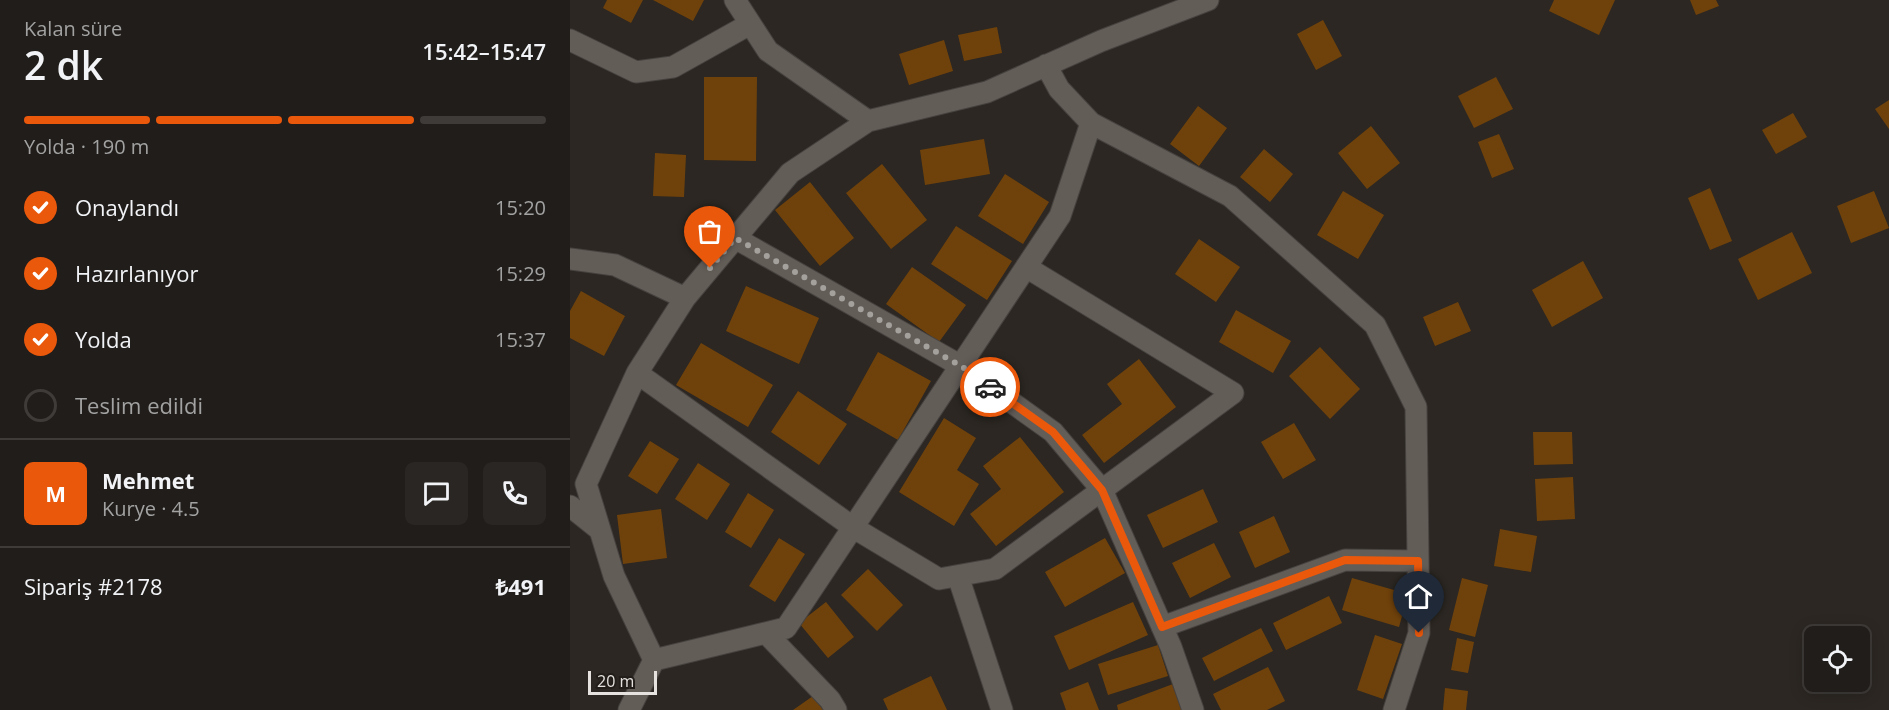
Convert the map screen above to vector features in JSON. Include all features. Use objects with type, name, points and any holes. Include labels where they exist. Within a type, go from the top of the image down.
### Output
[{"type":"street","points":[[735,0],[768,51],[868,121]]},
{"type":"street","points":[[654,660],[615,576],[585,484],[637,373],[685,298],[735,238],[790,173],[868,121],[987,92],[1101,41],[1208,0]]},
{"type":"street","points":[[570,40],[636,72],[673,67],[750,24]]},
{"type":"street","points":[[1046,65],[1059,89],[1091,123],[1230,196],[1375,325],[1416,407],[1419,633],[1394,710]]},
{"type":"street","points":[[629,710],[654,660],[786,628],[1060,216],[1091,123]]},
{"type":"street","points":[[735,238],[961,366],[1053,432],[1102,490],[1162,627],[1192,710]]},
{"type":"street","points":[[570,260],[615,265],[685,298]]},
{"type":"street","points":[[637,373],[854,528],[939,579],[995,569],[1233,393],[1026,267]]},
{"type":"street","points":[[570,507],[600,530]]},
{"type":"street","points":[[1162,627],[1345,560],[1418,561]]},
{"type":"street","points":[[958,576],[1002,710]]},
{"type":"street","points":[[766,633],[830,699],[836,710]]},
{"type":"building","points":[[607,0],[643,0],[631,23],[603,8]]},
{"type":"building","points":[[653,0],[704,0],[693,21]]},
{"type":"building","points":[[1554,0],[1615,0],[1599,35],[1549,11]]},
{"type":"building","points":[[1690,0],[1716,0],[1719,6],[1696,15]]},
{"type":"building","points":[[1323,20],[1342,56],[1316,70],[1297,34]]},
{"type":"building","points":[[997,27],[1002,53],[964,61],[958,35]]},
{"type":"building","points":[[944,40],[953,71],[909,85],[899,54]]},
{"type":"building","points":[[704,77],[757,77],[756,161],[704,160]]},
{"type":"building","points":[[1496,77],[1513,109],[1474,128],[1458,96]]},
{"type":"building","points":[[1889,100],[1889,129],[1875,109]]},
{"type":"building","points":[[1198,106],[1227,128],[1199,166],[1170,144]]},
{"type":"building","points":[[1793,113],[1807,137],[1776,154],[1762,130]]},
{"type":"building","points":[[1371,126],[1400,163],[1367,189],[1338,153]]},
{"type":"building","points":[[1499,134],[1514,169],[1492,178],[1478,142]]},
{"type":"building","points":[[984,139],[990,174],[925,185],[920,150]]},
{"type":"building","points":[[1264,149],[1293,174],[1270,202],[1240,177]]},
{"type":"building","points":[[655,153],[686,155],[684,197],[653,196]]},
{"type":"building","points":[[882,164],[927,220],[891,249],[846,193]]},
{"type":"building","points":[[1005,174],[1049,202],[1023,244],[978,216]]},
{"type":"building","points":[[810,182],[854,238],[820,266],[775,210]]},
{"type":"building","points":[[1710,188],[1732,241],[1710,250],[1688,198]]},
{"type":"building","points":[[1343,191],[1384,215],[1358,259],[1317,235]]},
{"type":"building","points":[[1874,191],[1889,228],[1851,243],[1837,206]]},
{"type":"building","points":[[956,226],[1012,261],[987,300],[931,264]]},
{"type":"building","points":[[1792,232],[1812,273],[1758,300],[1738,259]]},
{"type":"building","points":[[1199,239],[1240,267],[1216,302],[1175,274]]},
{"type":"building","points":[[1583,261],[1603,298],[1552,327],[1532,290]]},
{"type":"building","points":[[912,267],[966,305],[939,342],[886,304]]},
{"type":"building","points":[[746,286],[819,318],[799,364],[726,331]]},
{"type":"building","points":[[581,291],[625,316],[604,356],[570,338],[570,311]]},
{"type":"building","points":[[1458,302],[1471,331],[1435,346],[1423,317]]},
{"type":"building","points":[[1236,310],[1291,341],[1273,373],[1219,342]]},
{"type":"building","points":[[701,343],[773,385],[748,427],[676,385]]},
{"type":"building","points":[[1320,347],[1360,389],[1330,419],[1289,376]]},
{"type":"building","points":[[878,352],[931,381],[898,440],[846,410]]},
{"type":"building","points":[[1139,359],[1176,407],[1104,463],[1082,435],[1122,404],[1107,384]]},
{"type":"building","points":[[798,391],[847,424],[819,465],[771,432]]},
{"type":"building","points":[[944,418],[976,438],[957,470],[979,484],[954,526],[899,492]]},
{"type":"building","points":[[1294,423],[1316,460],[1283,479],[1261,442]]},
{"type":"building","points":[[1533,432],[1572,432],[1573,464],[1534,465]]},
{"type":"building","points":[[1020,437],[1064,492],[996,546],[970,514],[1001,489],[983,466]]},
{"type":"building","points":[[650,441],[679,459],[657,494],[628,476]]},
{"type":"building","points":[[698,463],[730,484],[707,520],[675,499]]},
{"type":"building","points":[[1573,477],[1575,519],[1537,521],[1535,479]]},
{"type":"building","points":[[1203,489],[1218,522],[1163,548],[1147,515]]},
{"type":"building","points":[[748,493],[774,510],[751,548],[725,532]]},
{"type":"building","points":[[661,509],[667,558],[623,564],[617,515]]},
{"type":"building","points":[[1274,516],[1290,552],[1255,568],[1239,532]]},
{"type":"building","points":[[1500,529],[1537,536],[1531,572],[1494,566]]},
{"type":"building","points":[[779,538],[805,554],[775,602],[749,586]]},
{"type":"building","points":[[1105,538],[1125,573],[1065,607],[1045,572]]},
{"type":"building","points":[[1214,543],[1231,577],[1190,598],[1172,563]]},
{"type":"building","points":[[868,569],[903,605],[877,631],[841,595]]},
{"type":"building","points":[[1352,578],[1408,594],[1399,627],[1342,610]]},
{"type":"building","points":[[1462,578],[1488,585],[1475,637],[1449,630]]},
{"type":"building","points":[[1329,596],[1342,623],[1286,650],[1273,623]]},
{"type":"building","points":[[826,602],[854,637],[828,658],[799,623]]},
{"type":"building","points":[[1133,602],[1148,635],[1069,670],[1054,636]]},
{"type":"building","points":[[1261,628],[1273,651],[1214,681],[1202,658]]},
{"type":"building","points":[[1375,635],[1402,644],[1383,699],[1357,690]]},
{"type":"building","points":[[1457,638],[1474,642],[1468,673],[1451,670]]},
{"type":"building","points":[[1158,645],[1168,676],[1108,695],[1098,664]]},
{"type":"building","points":[[1268,667],[1285,701],[1267,710],[1221,710],[1213,694]]},
{"type":"building","points":[[931,676],[947,710],[888,710],[883,699]]},
{"type":"building","points":[[1088,682],[1099,710],[1066,710],[1060,693]]},
{"type":"building","points":[[1173,684],[1182,710],[1118,710],[1117,705]]},
{"type":"building","points":[[1445,688],[1468,691],[1466,710],[1443,710]]},
{"type":"building","points":[[813,696],[823,710],[793,710]]},
{"type":"way so far","points":[[710,268],[735,238],[961,366],[990,387]]},
{"type":"route","points":[[990,387],[1053,432],[1102,490],[1162,627],[1345,560],[1418,561],[1419,633]]}]
